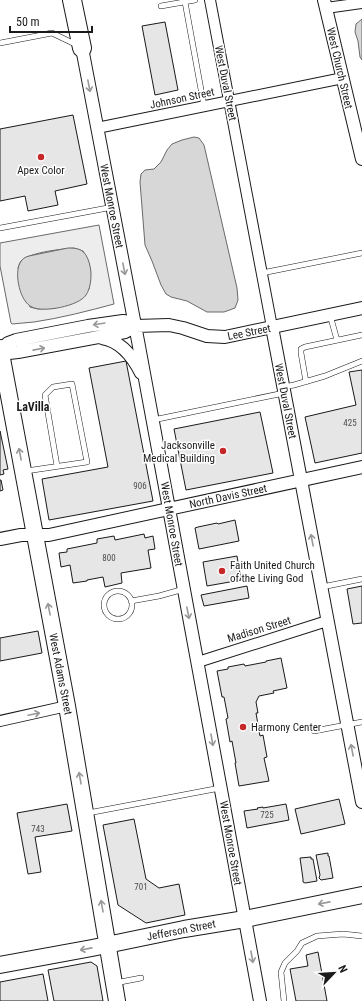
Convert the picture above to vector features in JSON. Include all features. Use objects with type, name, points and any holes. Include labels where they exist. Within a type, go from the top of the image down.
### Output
[{"type":"highway","points":[[72,0],[82,48]]},
{"type":"main road","name":"West Adams Street","points":[[0,350],[67,706],[117,1001]]},
{"type":"main road","name":"Jefferson Street","points":[[0,965],[108,945],[184,928],[245,919],[362,895]]},
{"type":"street","name":"West Duval Street","points":[[210,0],[362,802]]},
{"type":"street","points":[[325,4],[362,3]]},
{"type":"street","name":"West Church Street","points":[[325,4],[362,159]]},
{"type":"street","name":"West Monroe Street","points":[[82,48],[136,326],[260,1001]]},
{"type":"street","name":"Johnson Street","points":[[97,128],[343,78]]},
{"type":"street","name":"Lee Street","points":[[0,350],[9,353],[18,352],[125,332],[136,326],[173,326],[186,329],[203,336],[229,336],[362,308]]},
{"type":"street","name":"Lee Street","points":[[0,350],[8,343],[16,340],[88,326],[126,321],[136,326]]},
{"type":"street","points":[[98,337],[115,342],[127,352],[136,364],[146,383]]},
{"type":"street","name":"North Davis Street","points":[[0,539],[21,535],[49,535],[362,467]]},
{"type":"street","name":"Madison Street","points":[[198,662],[327,621]]},
{"type":"street","points":[[0,721],[67,706]]},
{"type":"lane","points":[[161,6],[195,0]]},
{"type":"lane","points":[[185,2],[204,106]]},
{"type":"lane","points":[[0,42],[52,34],[82,48]]},
{"type":"lane","points":[[0,228],[113,207]]},
{"type":"lane","points":[[262,273],[362,253]]},
{"type":"lane","points":[[330,315],[337,340]]},
{"type":"lane","points":[[306,382],[301,353],[302,349],[305,347],[362,335]]},
{"type":"lane","points":[[153,420],[284,390],[294,385],[325,376],[362,361]]},
{"type":"lane","points":[[23,471],[87,462],[72,384],[53,388],[45,395],[57,466]]},
{"type":"lane","points":[[321,587],[362,579]]},
{"type":"lane","points":[[131,601],[159,596],[184,589]]},
{"type":"lane","points":[[117,591],[125,594],[131,601],[131,610],[125,617],[120,619],[111,617],[105,610],[104,601],[109,594],[113,592],[117,591]]},
{"type":"lane","points":[[314,731],[362,722]]},
{"type":"lane","points":[[86,814],[221,788]]},
{"type":"lane","points":[[284,1001],[281,972],[285,963],[297,951],[302,943],[317,936],[343,934],[362,936]]},
{"type":"lane","points":[[114,983],[141,978]]},
{"type":"shaded area","points":[[362,19],[362,60],[360,57],[355,32],[356,24]]},
{"type":"shaded area","points":[[194,137],[199,138],[204,145],[237,288],[238,300],[235,308],[224,312],[207,312],[187,301],[171,297],[166,294],[145,245],[140,182],[141,174],[145,170],[154,169],[161,162],[172,144]]},
{"type":"shaded area","points":[[99,225],[114,304],[84,312],[34,322],[12,324],[0,266],[0,243]],"holes":[[[74,248],[83,251],[88,260],[90,269],[89,289],[56,308],[38,309],[30,307],[18,268],[22,260],[33,255],[55,250]]]},
{"type":"shaded area","points":[[68,248],[82,250],[89,262],[91,279],[86,295],[82,299],[69,305],[52,309],[37,309],[32,307],[24,300],[19,287],[18,268],[21,262],[24,258],[29,256]]},
{"type":"building","points":[[165,22],[178,90],[155,95],[142,26]]},
{"type":"building","name":"Apex Color","points":[[73,115],[87,184],[55,191],[58,205],[28,211],[25,196],[0,201],[0,129]]},
{"type":"building","points":[[126,361],[153,501],[49,520],[42,479],[108,467],[89,368]]},
{"type":"building","points":[[362,370],[362,453],[315,463],[305,417],[356,405],[349,372]]},
{"type":"building","name":"Jacksonville Medical Building","points":[[260,412],[273,473],[186,490],[174,429]]},
{"type":"building","points":[[0,431],[8,469],[3,470],[4,474],[0,475]]},
{"type":"building","points":[[0,480],[3,490],[0,491]]},
{"type":"building","points":[[235,520],[239,541],[199,549],[195,528]]},
{"type":"building","points":[[144,534],[145,538],[153,536],[155,549],[148,550],[151,568],[121,573],[122,583],[105,587],[103,577],[73,583],[70,565],[61,567],[59,553],[67,552],[67,549],[97,543],[97,539],[114,536],[115,540]]},
{"type":"building","name":"Faith United Church of the Living God","points":[[237,556],[241,580],[207,586],[203,562]]},
{"type":"building","points":[[247,586],[249,598],[204,606],[201,595]]},
{"type":"building","points":[[362,586],[362,623],[353,624],[347,589]]},
{"type":"building","points":[[38,631],[42,653],[0,661],[0,638]]},
{"type":"building","name":"Harmony Center","points":[[281,658],[287,688],[273,691],[274,693],[259,696],[256,702],[258,713],[256,713],[260,736],[263,735],[267,757],[264,758],[269,781],[239,786],[232,741],[230,742],[226,719],[228,718],[224,697],[222,697],[217,671],[228,669],[228,667],[244,664],[245,666]]},
{"type":"building","points":[[339,799],[345,824],[301,834],[295,809]]},
{"type":"building","points":[[67,804],[72,831],[35,837],[41,872],[28,874],[17,813]]},
{"type":"building","points":[[286,804],[289,820],[247,828],[244,811]]},
{"type":"building","points":[[134,819],[146,879],[159,888],[179,884],[185,915],[146,923],[118,905],[103,825]]},
{"type":"building","points":[[328,853],[333,878],[321,880],[319,878],[320,875],[316,855]]},
{"type":"building","points":[[311,857],[311,859],[313,859],[317,881],[305,883],[303,882],[300,858]]},
{"type":"building","points":[[318,952],[327,1001],[296,1001],[290,969],[308,966],[306,955]]},
{"type":"building","points":[[91,962],[97,966],[103,1001],[54,1001],[48,970]]},
{"type":"building","points":[[43,974],[48,1001],[0,1001],[0,982]]},
{"type":"place","name":"Apex Color","points":[[41,157]]},
{"type":"place","name":"Jacksonville Medical Building","points":[[223,451]]},
{"type":"place","name":"Faith United Church of the Living God","points":[[222,571]]},
{"type":"place","name":"Harmony Center","points":[[243,727]]},
{"type":"district","name":"LaVilla","points":[[33,407]]}]
